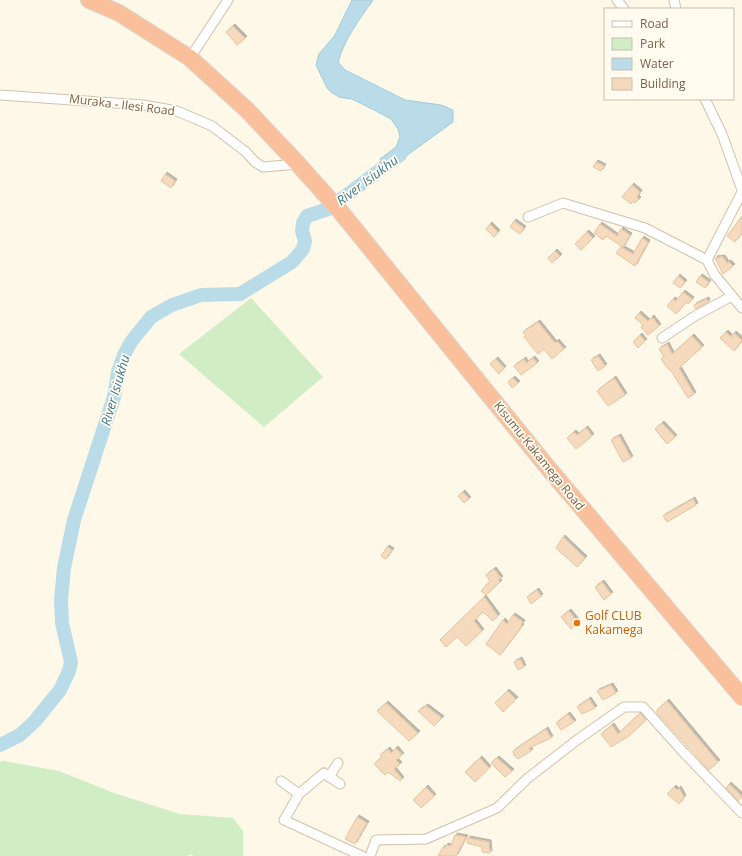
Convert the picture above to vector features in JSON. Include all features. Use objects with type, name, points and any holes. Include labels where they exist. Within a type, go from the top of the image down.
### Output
[{"type":"highway","name":"Kisumu-Kakamega Road","points":[[89,0],[119,13],[190,58],[247,110],[298,164],[340,211],[548,469],[742,698]]},
{"type":"street","points":[[190,58],[228,0]]},
{"type":"street","points":[[617,0],[623,8]]},
{"type":"street","name":"Muraka - Ilesi Road","points":[[0,95],[128,104],[177,111],[212,126],[263,167],[298,164]]},
{"type":"street","points":[[705,100],[722,134],[742,191],[707,260]]},
{"type":"street","points":[[528,217],[563,203],[645,228],[707,260],[714,274],[742,308]]},
{"type":"street","points":[[662,338],[695,316],[732,296]]},
{"type":"street","points":[[370,856],[376,840],[426,839],[497,808],[528,778],[577,740],[624,707],[643,707],[742,813]]},
{"type":"street","points":[[329,777],[338,763]]},
{"type":"street","points":[[340,784],[324,773],[299,794],[284,820],[362,856]]},
{"type":"street","points":[[281,781],[299,794]]},
{"type":"green space","points":[[251,298],[323,377],[264,427],[179,354]]},
{"type":"green space","points":[[4,761],[59,771],[114,793],[180,814],[233,818],[243,831],[243,856],[193,856],[191,854],[187,856],[0,856],[0,762]]},
{"type":"water","points":[[352,0],[373,0],[344,45],[338,62],[345,70],[405,100],[441,105],[453,110],[453,122],[388,169],[380,159],[396,147],[400,137],[398,129],[391,119],[352,99],[339,97],[331,92],[327,88],[316,65],[319,54],[335,35]]},
{"type":"building","points":[[233,26],[245,38],[237,45],[226,32]]},
{"type":"building","points":[[596,162],[604,166],[601,171],[593,167]]},
{"type":"building","points":[[165,174],[175,181],[171,188],[161,181]]},
{"type":"building","points":[[632,185],[640,192],[637,197],[639,199],[635,203],[633,201],[631,204],[622,197]]},
{"type":"building","points":[[742,216],[742,233],[735,242],[727,236]]},
{"type":"building","points":[[514,221],[524,228],[520,234],[510,227]]},
{"type":"building","points":[[490,224],[498,232],[494,237],[486,229]]},
{"type":"building","points":[[600,224],[617,236],[621,229],[630,235],[623,247],[606,236],[603,240],[594,233]]},
{"type":"building","points":[[587,232],[593,238],[581,250],[575,244]]},
{"type":"building","points":[[642,238],[648,242],[635,266],[616,253],[621,247],[633,254]]},
{"type":"building","points":[[555,251],[560,256],[552,263],[548,258]]},
{"type":"building","points":[[723,257],[727,263],[729,262],[733,266],[723,274],[715,258]]},
{"type":"building","points":[[678,276],[685,282],[680,288],[673,283]]},
{"type":"building","points":[[700,276],[709,282],[705,288],[696,282]]},
{"type":"building","points":[[683,292],[692,299],[688,304],[686,302],[676,314],[667,306],[673,299],[676,301]]},
{"type":"building","points":[[707,299],[708,302],[696,309],[694,305]]},
{"type":"building","points":[[639,313],[648,321],[652,317],[659,326],[648,335],[641,327],[643,325],[635,318]]},
{"type":"building","points":[[538,322],[555,343],[557,341],[564,349],[552,359],[544,349],[538,354],[524,337],[526,336],[523,332]]},
{"type":"building","points":[[726,332],[731,337],[734,333],[742,340],[734,351],[720,338]]},
{"type":"building","points":[[640,335],[645,341],[638,348],[633,342]]},
{"type":"building","points":[[692,336],[702,347],[679,368],[694,394],[688,398],[670,369],[669,370],[661,359],[664,357],[659,349],[667,344],[672,354]]},
{"type":"building","points":[[598,356],[605,366],[598,371],[591,360]]},
{"type":"building","points":[[533,358],[537,363],[521,375],[514,366],[524,359],[526,363]]},
{"type":"building","points":[[496,359],[504,368],[499,374],[490,364]]},
{"type":"building","points":[[513,378],[518,383],[512,388],[508,382]]},
{"type":"building","points":[[614,378],[625,395],[608,406],[597,391]]},
{"type":"building","points":[[662,423],[675,437],[667,444],[655,429]]},
{"type":"building","points":[[586,428],[592,436],[576,449],[567,438],[574,432],[577,435]]},
{"type":"building","points":[[619,436],[631,458],[623,462],[611,440]]},
{"type":"building","points":[[463,492],[469,499],[464,503],[458,496]]},
{"type":"building","points":[[693,499],[696,505],[667,522],[663,516]]},
{"type":"building","points":[[563,537],[585,558],[577,567],[556,548]]},
{"type":"building","points":[[387,547],[392,550],[386,559],[381,556]]},
{"type":"building","points":[[494,569],[501,578],[498,580],[500,582],[486,595],[481,591],[490,581],[486,575]]},
{"type":"building","points":[[602,582],[611,594],[604,600],[595,587]]},
{"type":"building","points":[[537,590],[541,596],[531,604],[527,597]]},
{"type":"building","points":[[484,597],[498,616],[493,621],[483,612],[474,621],[482,631],[466,646],[457,637],[446,647],[440,640]]},
{"type":"building","points":[[569,611],[578,622],[571,629],[561,617]]},
{"type":"building","points":[[513,615],[523,622],[521,625],[522,626],[500,655],[486,644],[503,620],[507,624]]},
{"type":"building","points":[[520,659],[524,667],[518,670],[514,662]]},
{"type":"building","points":[[611,685],[616,693],[603,700],[597,691]]},
{"type":"building","points":[[507,691],[516,699],[503,712],[495,703]]},
{"type":"building","points":[[589,699],[595,708],[582,714],[577,707]]},
{"type":"building","points":[[667,701],[718,762],[709,770],[657,713],[657,710]]},
{"type":"building","points":[[386,703],[418,733],[409,741],[377,711]]},
{"type":"building","points":[[426,706],[442,718],[434,726],[418,711]]},
{"type":"building","points":[[640,713],[646,720],[629,736],[611,747],[601,734],[612,725],[618,734]]},
{"type":"building","points":[[568,714],[574,722],[561,730],[556,723]]},
{"type":"building","points":[[546,729],[551,738],[529,748],[531,751],[518,759],[514,755],[513,751]]},
{"type":"building","points":[[396,748],[402,755],[396,760],[400,764],[394,769],[402,779],[400,781],[388,772],[385,775],[374,764],[382,757],[380,755],[388,749],[391,753]]},
{"type":"building","points":[[480,758],[489,768],[475,782],[465,772]]},
{"type":"building","points":[[497,758],[512,771],[505,777],[491,763]]},
{"type":"building","points":[[729,784],[742,796],[738,801],[726,788]]},
{"type":"building","points":[[426,787],[434,796],[421,808],[413,800]]},
{"type":"building","points":[[674,787],[677,790],[679,788],[684,797],[679,804],[667,794]]},
{"type":"building","points":[[357,817],[367,823],[355,844],[345,839]]},
{"type":"building","points":[[455,835],[466,837],[456,856],[438,856],[443,847],[445,848],[446,845],[451,846]]},
{"type":"building","points":[[468,838],[489,842],[490,853],[482,852],[482,847],[467,843]]},
{"type":"waterway","name":"River Isiukhu","points":[[0,745],[20,735],[35,721],[60,690],[69,671],[71,662],[62,623],[61,600],[64,568],[74,520],[114,397],[118,372],[124,355],[131,342],[151,317],[172,305],[201,295],[240,294],[292,262],[303,249],[305,241],[302,231],[303,223],[307,216],[328,209],[400,155]]},
{"type":"place","name":"Golf CLUB Kakamega","points":[[577,623]]}]
